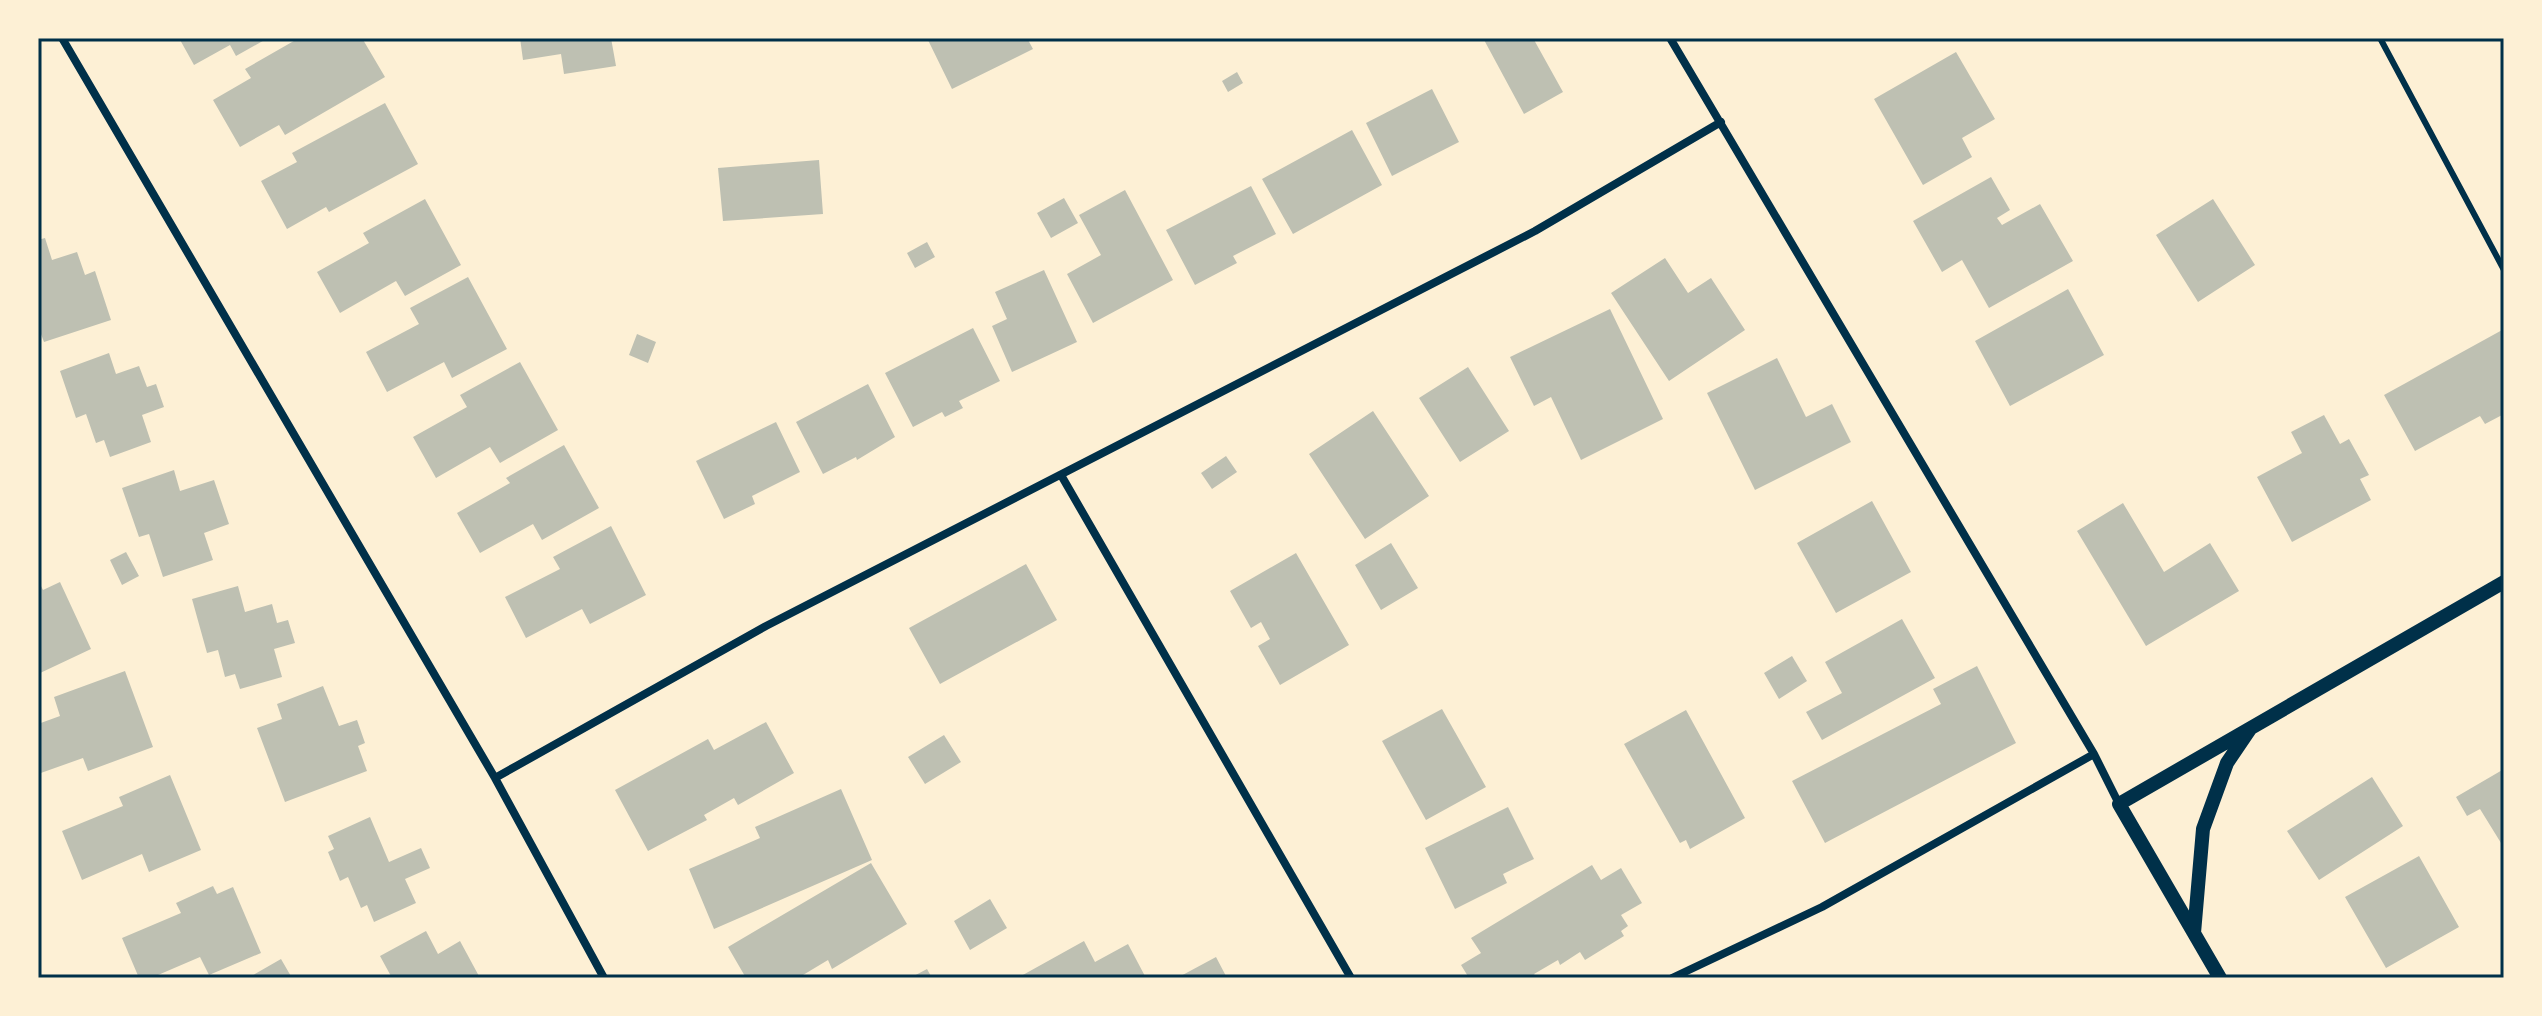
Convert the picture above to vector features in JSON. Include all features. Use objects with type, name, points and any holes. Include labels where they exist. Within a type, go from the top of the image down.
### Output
[{"type":"street","points":[[62,38],[495,778],[604,978]]},
{"type":"street","points":[[1670,38],[2094,754],[2119,804],[2220,978]]},
{"type":"street","points":[[495,778],[766,626],[1535,231],[1721,122]]},
{"type":"street","points":[[1061,475],[1351,978]]},
{"type":"street","points":[[2119,804],[2504,582]]},
{"type":"street","points":[[2194,933],[2203,829],[2227,763],[2252,727]]},
{"type":"street","points":[[1672,978],[1822,907],[2094,754]]},
{"type":"lane","points":[[2380,38],[2504,270]]},
{"type":"building","points":[[179,38],[268,38],[236,56],[230,45],[194,65]]},
{"type":"building","points":[[299,38],[362,38],[385,77],[285,135],[279,125],[240,147],[213,100],[251,78],[245,69]]},
{"type":"building","points":[[520,38],[611,38],[616,66],[564,74],[561,54],[523,60]]},
{"type":"building","points":[[927,38],[1027,38],[1033,49],[952,89]]},
{"type":"building","points":[[1483,38],[1533,38],[1563,92],[1524,114]]},
{"type":"building","points":[[1956,52],[1995,119],[1962,138],[1972,157],[1923,185],[1874,99]]},
{"type":"building","points":[[1237,72],[1243,83],[1228,92],[1222,81]]},
{"type":"building","points":[[1432,89],[1459,142],[1392,176],[1366,123]]},
{"type":"building","points":[[385,103],[418,164],[329,212],[326,207],[287,229],[261,181],[297,162],[292,153]]},
{"type":"building","points":[[1352,130],[1382,185],[1293,234],[1262,179]]},
{"type":"building","points":[[819,160],[823,214],[723,221],[718,168]]},
{"type":"building","points":[[1991,177],[2010,210],[1997,218],[2002,225],[2040,204],[2073,261],[1989,308],[1962,260],[1942,272],[1913,221]]},
{"type":"building","points":[[1251,186],[1276,234],[1233,256],[1237,263],[1195,285],[1166,230]]},
{"type":"building","points":[[1125,190],[1173,280],[1093,323],[1067,274],[1101,255],[1079,215]]},
{"type":"building","points":[[1064,198],[1078,223],[1051,238],[1037,213]]},
{"type":"building","points":[[425,199],[461,265],[405,296],[396,281],[340,313],[317,272],[369,243],[363,233]]},
{"type":"building","points":[[2213,199],[2255,265],[2198,302],[2156,235]]},
{"type":"building","points":[[45,238],[52,260],[77,252],[85,275],[95,271],[111,320],[44,342],[38,326],[38,240]]},
{"type":"building","points":[[927,242],[935,257],[915,268],[907,253]]},
{"type":"building","points":[[1665,258],[1688,293],[1711,278],[1745,330],[1669,381],[1611,293]]},
{"type":"building","points":[[1044,270],[1077,342],[1012,372],[992,326],[1007,319],[995,292]]},
{"type":"building","points":[[468,277],[507,349],[452,378],[444,362],[387,392],[366,352],[419,324],[410,308]]},
{"type":"building","points":[[2068,289],[2104,355],[2010,406],[1975,341]]},
{"type":"building","points":[[1610,309],[1663,419],[1581,460],[1551,397],[1534,406],[1510,357]]},
{"type":"building","points":[[973,328],[1000,381],[959,401],[963,408],[945,417],[942,412],[913,427],[885,373]]},
{"type":"building","points":[[2504,329],[2504,414],[2485,424],[2480,416],[2415,451],[2384,395]]},
{"type":"building","points":[[637,334],[656,342],[648,363],[629,355]]},
{"type":"building","points":[[109,353],[116,374],[139,366],[147,387],[156,384],[164,407],[142,415],[151,442],[110,457],[104,440],[96,443],[86,414],[76,418],[60,371]]},
{"type":"building","points":[[1777,358],[1806,417],[1832,404],[1851,442],[1755,490],[1707,393]]},
{"type":"building","points":[[520,362],[558,430],[500,463],[490,447],[436,478],[413,437],[467,407],[460,395]]},
{"type":"building","points":[[1468,367],[1509,431],[1460,462],[1419,398]]},
{"type":"building","points":[[868,384],[895,437],[857,460],[856,457],[823,474],[796,422]]},
{"type":"building","points":[[1373,411],[1429,496],[1365,539],[1309,454]]},
{"type":"building","points":[[2324,415],[2340,444],[2349,439],[2369,475],[2360,479],[2371,500],[2292,542],[2257,477],[2302,453],[2291,432]]},
{"type":"building","points":[[776,422],[800,472],[752,496],[755,504],[724,519],[696,461]]},
{"type":"building","points":[[564,445],[599,508],[542,540],[533,524],[480,553],[457,513],[510,483],[506,478]]},
{"type":"building","points":[[1226,456],[1237,472],[1212,489],[1201,473]]},
{"type":"building","points":[[174,470],[180,491],[214,480],[229,524],[204,533],[213,560],[163,577],[149,534],[139,537],[122,488]]},
{"type":"building","points":[[1872,501],[1911,572],[1836,613],[1797,543]]},
{"type":"building","points":[[2123,503],[2164,572],[2210,543],[2239,591],[2146,646],[2077,531]]},
{"type":"building","points":[[611,526],[646,595],[590,624],[582,609],[526,638],[505,597],[560,569],[553,557]]},
{"type":"building","points":[[1391,543],[1418,588],[1381,610],[1355,565]]},
{"type":"building","points":[[126,552],[139,576],[122,585],[110,560]]},
{"type":"building","points":[[1296,553],[1349,645],[1280,685],[1258,646],[1270,639],[1261,622],[1251,628],[1230,591]]},
{"type":"building","points":[[1026,564],[1057,620],[940,684],[909,628]]},
{"type":"building","points":[[60,582],[91,649],[38,674],[38,585],[43,590]]},
{"type":"building","points":[[238,586],[245,612],[272,604],[277,623],[288,620],[295,643],[274,649],[282,677],[240,689],[235,674],[225,677],[218,650],[207,653],[192,599]]},
{"type":"building","points":[[1902,619],[1935,678],[1822,740],[1806,712],[1842,693],[1825,662]]},
{"type":"building","points":[[1792,656],[1807,681],[1779,699],[1764,673]]},
{"type":"building","points":[[1977,666],[2016,743],[1825,843],[1792,781],[1941,704],[1933,689]]},
{"type":"building","points":[[125,671],[153,747],[88,771],[83,758],[38,774],[38,724],[60,716],[54,697]]},
{"type":"building","points":[[323,686],[339,726],[357,720],[365,743],[358,746],[367,771],[285,802],[257,728],[282,719],[277,704]]},
{"type":"building","points":[[1442,709],[1486,787],[1426,820],[1382,741]]},
{"type":"building","points":[[1686,710],[1745,818],[1690,849],[1686,840],[1680,843],[1624,744]]},
{"type":"building","points":[[766,722],[794,773],[738,805],[734,798],[704,815],[707,820],[648,851],[615,790],[708,739],[714,750]]},
{"type":"building","points":[[944,735],[961,762],[925,784],[908,757]]},
{"type":"building","points":[[2504,769],[2504,841],[2501,843],[2480,809],[2467,816],[2456,797]]},
{"type":"building","points":[[170,775],[201,850],[149,872],[142,854],[82,880],[62,831],[123,806],[119,797]]},
{"type":"building","points":[[2372,777],[2403,826],[2319,880],[2287,831]]},
{"type":"building","points":[[841,789],[872,860],[714,929],[689,869],[760,838],[755,827]]},
{"type":"building","points":[[1508,807],[1534,859],[1503,874],[1507,883],[1455,909],[1425,848]]},
{"type":"building","points":[[370,817],[389,862],[421,848],[430,868],[405,879],[416,903],[374,922],[367,905],[361,908],[348,877],[340,881],[328,852],[334,849],[328,836]]},
{"type":"building","points":[[2419,856],[2459,927],[2386,968],[2345,897]]},
{"type":"building","points":[[871,863],[907,924],[832,969],[828,960],[798,978],[746,978],[728,947]]},
{"type":"building","points":[[1592,865],[1601,880],[1621,868],[1642,903],[1621,915],[1628,926],[1621,931],[1624,936],[1585,960],[1580,952],[1560,965],[1558,960],[1534,974],[1537,978],[1469,978],[1461,965],[1481,953],[1471,938]]},
{"type":"building","points":[[213,886],[217,894],[233,887],[261,953],[209,975],[200,957],[151,978],[139,978],[122,938],[181,913],[176,903]]},
{"type":"building","points":[[990,899],[1007,928],[970,950],[954,921]]},
{"type":"building","points":[[426,931],[438,954],[460,941],[480,978],[392,978],[380,956]]},
{"type":"building","points":[[1084,941],[1095,962],[1128,944],[1146,978],[1021,976]]},
{"type":"building","points":[[1216,957],[1227,978],[1177,978]]},
{"type":"building","points":[[281,959],[292,978],[248,978]]},
{"type":"building","points":[[927,969],[932,978],[910,978]]}]
